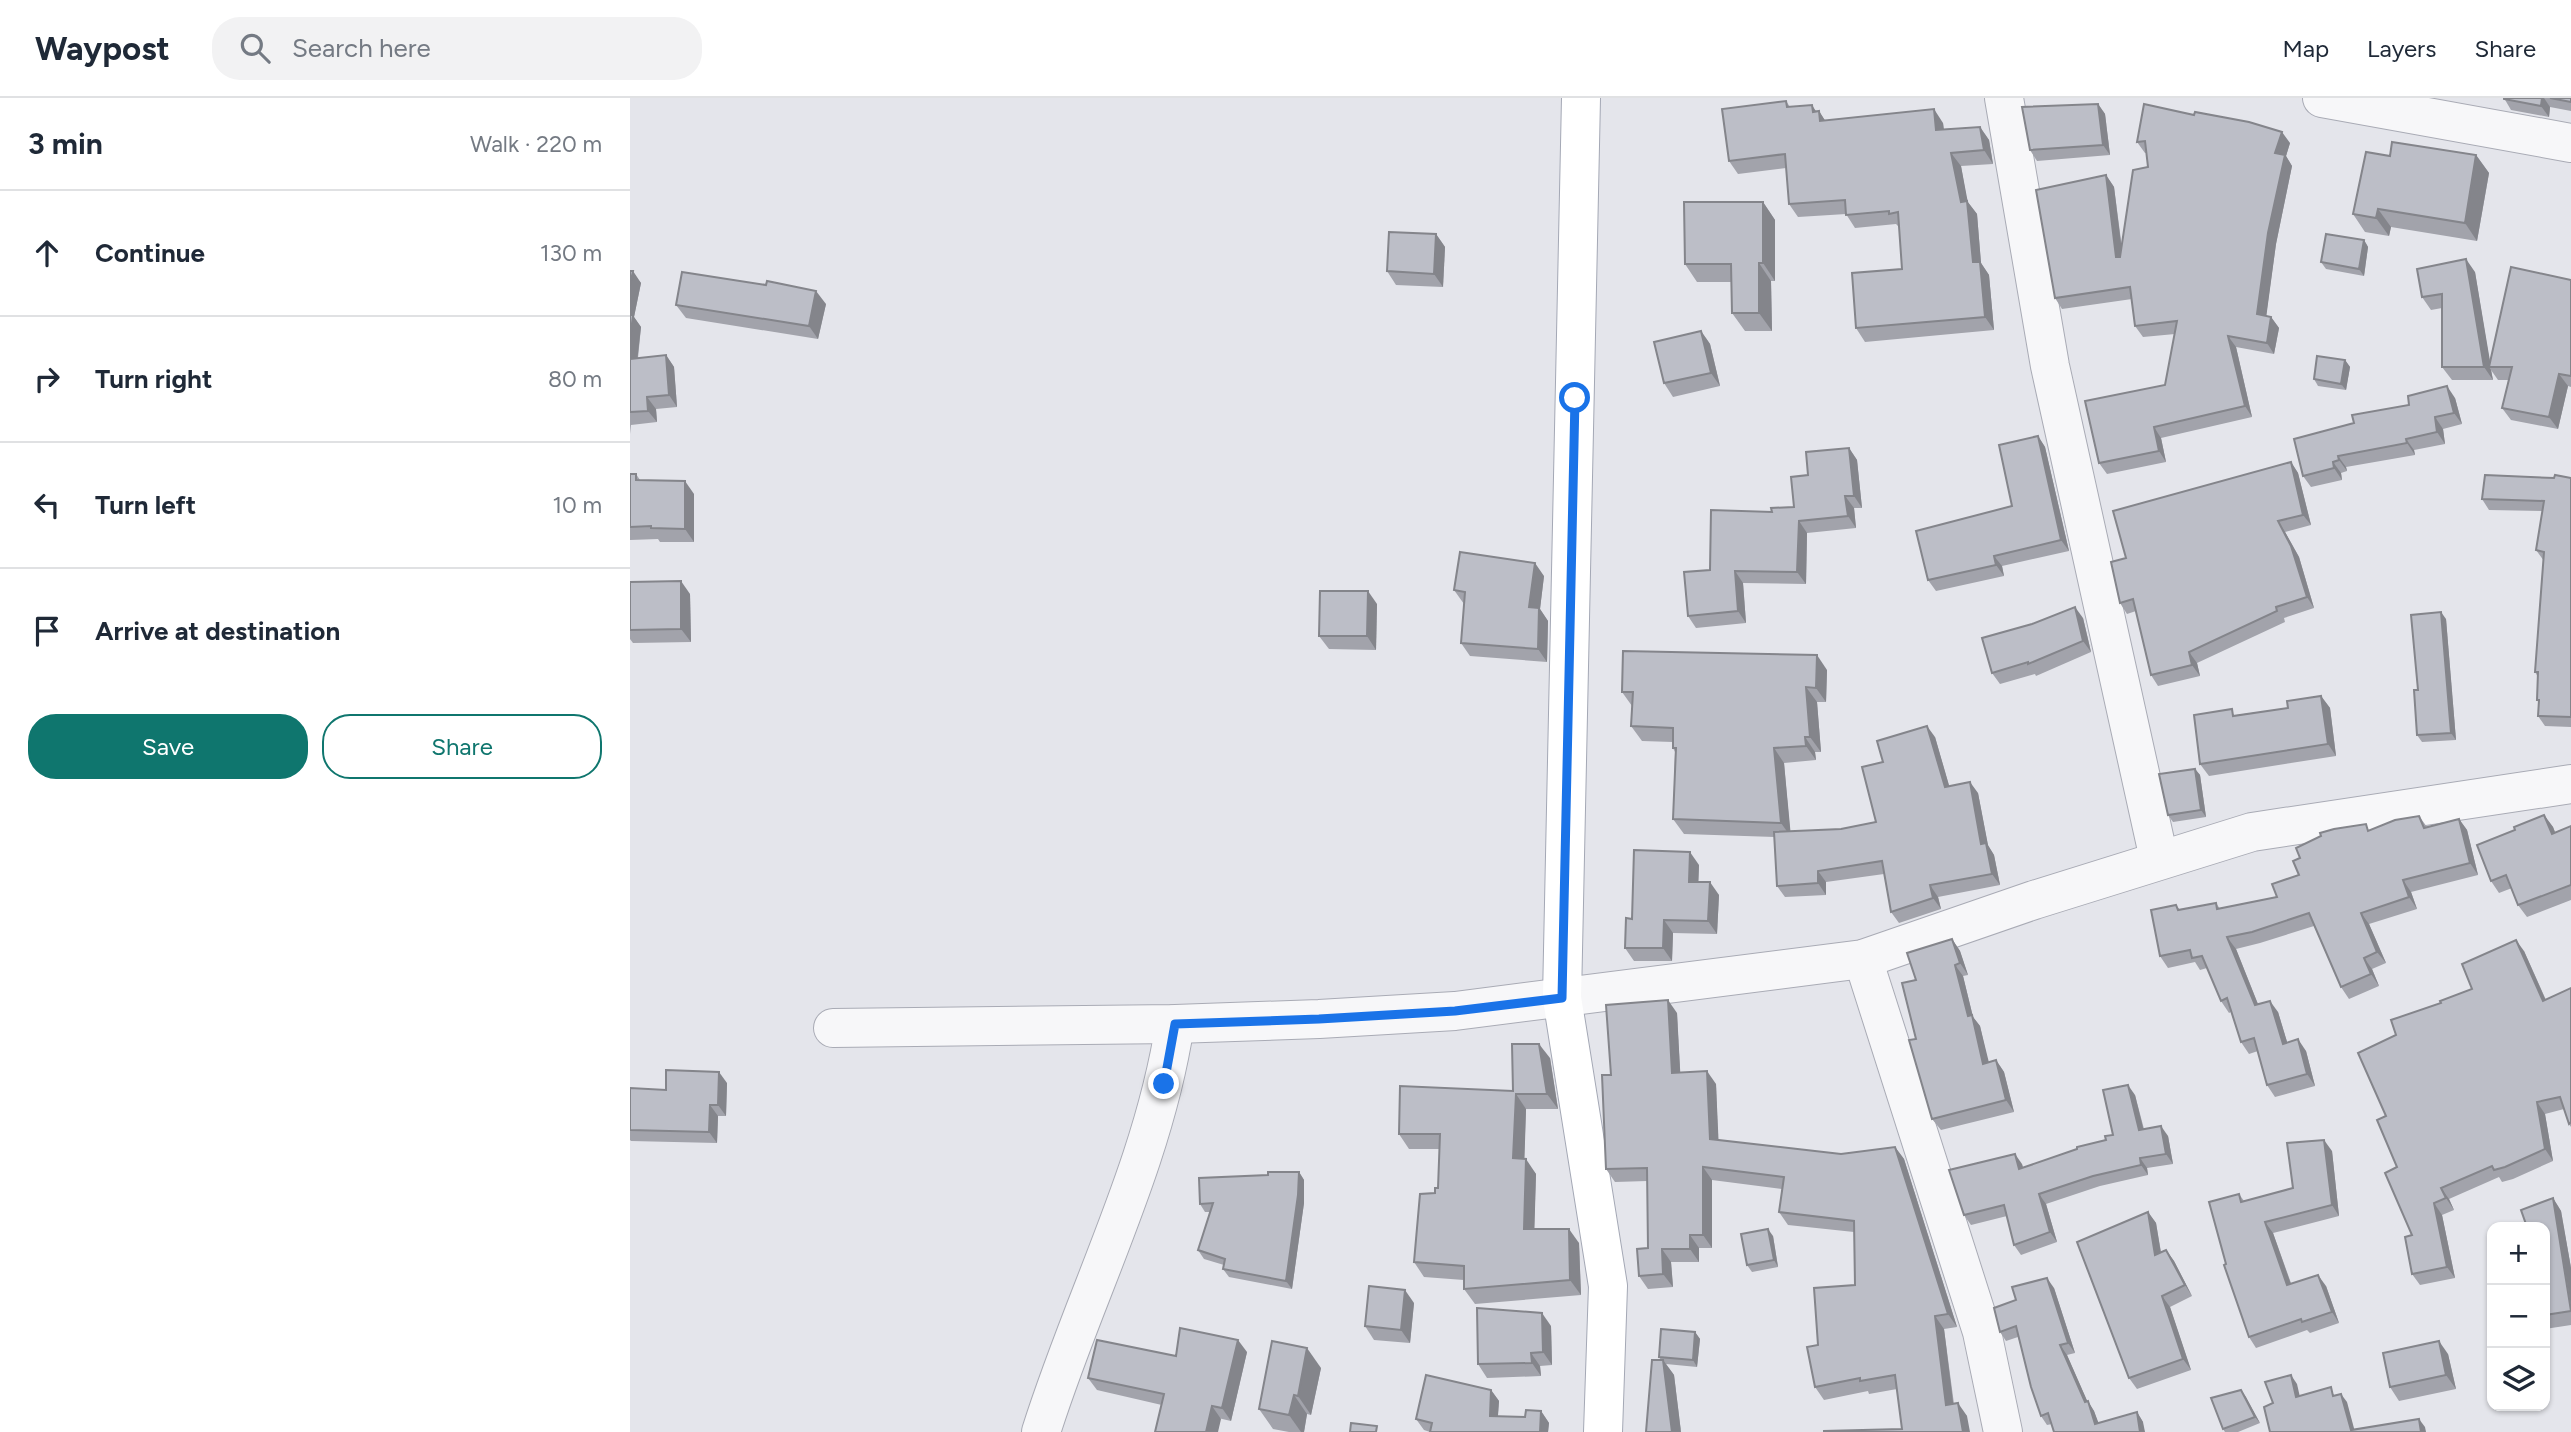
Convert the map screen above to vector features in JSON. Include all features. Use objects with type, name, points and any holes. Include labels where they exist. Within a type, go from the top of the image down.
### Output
[{"type":"main road","points":[[1581,98],[1562,998],[1608,1286],[1603,1432]]},
{"type":"street","points":[[2004,98],[2050,366],[2160,859]]},
{"type":"street","points":[[2322,98],[2571,143]]},
{"type":"street","points":[[833,1028],[1175,1024],[1455,1011],[1863,959],[2034,900],[2252,832],[2571,784]]},
{"type":"street","points":[[1863,959],[1982,1332],[2003,1432]]},
{"type":"street","points":[[1041,1432],[1121,1219],[1158,1106],[1175,1024]]},
{"type":"building","points":[[2504,98],[2542,98],[2541,106]]},
{"type":"building","points":[[2550,98],[2571,98],[2571,102]]},
{"type":"building","points":[[1786,101],[1787,107],[1812,105],[1813,112],[1819,111],[1820,121],[1934,109],[1936,130],[1980,127],[1984,150],[1951,153],[1961,202],[1967,201],[1973,262],[1980,262],[1985,317],[1856,328],[1852,273],[1902,269],[1898,212],[1846,215],[1845,200],[1789,204],[1785,154],[1729,161],[1722,109]]},
{"type":"building","points":[[2098,104],[2103,145],[2030,150],[2022,107]]},
{"type":"building","points":[[2144,104],[2194,115],[2195,112],[2249,122],[2282,132],[2275,153],[2285,155],[2268,233],[2257,314],[2271,317],[2267,343],[2228,336],[2245,406],[2154,427],[2159,451],[2099,463],[2085,401],[2165,385],[2177,321],[2135,326],[2130,287],[2055,298],[2036,190],[2106,175],[2116,257],[2120,257],[2133,170],[2148,167],[2145,141],[2137,142]]},
{"type":"building","points":[[2392,142],[2476,155],[2465,223],[2378,209],[2376,218],[2353,214],[2366,152],[2390,156]]},
{"type":"building","points":[[1684,202],[1763,202],[1763,263],[1759,263],[1759,313],[1732,313],[1731,264],[1685,264]]},
{"type":"building","points":[[1389,232],[1436,234],[1434,274],[1387,271]]},
{"type":"building","points":[[2326,234],[2364,240],[2359,269],[2321,262]]},
{"type":"building","points":[[2466,259],[2484,367],[2442,367],[2442,294],[2422,297],[2417,269]]},
{"type":"building","points":[[2511,267],[2571,280],[2571,376],[2559,374],[2549,417],[2502,408],[2512,367],[2489,367]]},
{"type":"building","points":[[682,272],[766,285],[767,281],[816,291],[809,326],[676,305]]},
{"type":"building","points":[[630,315],[633,315],[630,340]]},
{"type":"building","points":[[1701,331],[1711,373],[1664,383],[1654,342]]},
{"type":"building","points":[[666,355],[669,395],[647,397],[648,411],[630,412],[630,359]]},
{"type":"building","points":[[2317,356],[2345,360],[2341,384],[2314,379]]},
{"type":"building","points":[[2447,386],[2454,413],[2435,417],[2437,432],[2406,439],[2407,443],[2338,456],[2339,460],[2333,462],[2334,468],[2303,476],[2294,439],[2354,423],[2352,415],[2409,405],[2408,396]]},
{"type":"building","points":[[2038,436],[2061,540],[1994,556],[1996,565],[1928,580],[1916,531],[2012,506],[1999,445]]},
{"type":"building","points":[[1849,448],[1854,496],[1845,496],[1848,516],[1799,521],[1797,572],[1735,571],[1738,611],[1688,616],[1684,572],[1710,570],[1711,510],[1772,512],[1771,508],[1794,507],[1791,477],[1808,475],[1806,452]]},
{"type":"building","points":[[2291,462],[2303,515],[2278,521],[2291,546],[2307,597],[2276,607],[2277,611],[2189,652],[2192,665],[2151,675],[2133,599],[2120,603],[2111,562],[2126,558],[2113,511]]},
{"type":"building","points":[[630,474],[636,474],[636,480],[685,481],[685,529],[630,527]]},
{"type":"building","points":[[2485,475],[2554,478],[2555,475],[2571,478],[2571,717],[2538,716],[2538,672],[2535,672],[2544,552],[2536,550],[2544,501],[2482,499]]},
{"type":"building","points":[[1460,552],[1535,563],[1529,607],[1539,608],[1538,649],[1461,643],[1465,592],[1454,590]]},
{"type":"building","points":[[681,581],[681,629],[630,630],[630,582]]},
{"type":"building","points":[[1320,591],[1368,591],[1367,636],[1319,636]]},
{"type":"building","points":[[2075,607],[2083,641],[2028,664],[1992,673],[1982,638],[2032,624]]},
{"type":"building","points":[[2441,612],[2451,733],[2417,735],[2414,690],[2418,690],[2411,615]]},
{"type":"building","points":[[1623,651],[1817,655],[1816,688],[1806,687],[1810,737],[1805,737],[1806,746],[1774,748],[1781,823],[1673,819],[1676,748],[1673,748],[1673,728],[1631,726],[1633,692],[1622,692]]},
{"type":"building","points":[[2321,696],[2328,744],[2200,764],[2194,715],[2232,709],[2233,716],[2288,708],[2287,701]]},
{"type":"building","points":[[1927,726],[1945,787],[1970,782],[1981,844],[1986,843],[1992,874],[1930,885],[1933,898],[1891,912],[1882,861],[1818,871],[1818,883],[1777,886],[1774,832],[1841,829],[1876,822],[1862,767],[1883,762],[1877,741]]},
{"type":"building","points":[[2195,769],[2201,810],[2168,815],[2159,774]]},
{"type":"building","points":[[2544,815],[2552,834],[2571,826],[2571,885],[2518,905],[2506,875],[2491,881],[2477,845]]},
{"type":"building","points":[[2419,816],[2424,828],[2459,819],[2470,863],[2403,880],[2409,897],[2361,913],[2377,952],[2364,958],[2371,974],[2341,987],[2309,913],[2252,932],[2227,937],[2255,1005],[2270,1001],[2283,1044],[2298,1039],[2307,1074],[2267,1085],[2254,1038],[2241,1042],[2227,998],[2221,1001],[2202,956],[2192,958],[2190,950],[2160,956],[2151,910],[2176,905],[2178,910],[2216,903],[2217,909],[2277,897],[2272,884],[2299,875],[2293,861],[2300,858],[2296,848],[2321,836],[2320,833],[2366,824],[2368,831],[2395,820]]},
{"type":"building","points":[[1634,850],[1690,852],[1689,882],[1710,882],[1708,921],[1664,920],[1663,948],[1625,948],[1626,918],[1632,919]]},
{"type":"building","points":[[1952,939],[1960,963],[1955,965],[1968,1016],[1972,1015],[1983,1064],[1996,1060],[2006,1100],[1932,1119],[1909,1040],[1916,1039],[1902,983],[1916,980],[1907,953]]},
{"type":"building","points":[[2516,940],[2543,1001],[2571,988],[2571,1122],[2569,1124],[2560,1097],[2537,1102],[2545,1149],[2505,1167],[2494,1170],[2492,1166],[2441,1188],[2446,1198],[2434,1203],[2447,1267],[2412,1274],[2405,1237],[2412,1235],[2385,1173],[2397,1167],[2377,1120],[2386,1116],[2358,1053],[2396,1035],[2391,1020],[2472,989],[2462,964]]},
{"type":"building","points":[[1668,1000],[1672,1073],[1707,1071],[1710,1139],[1841,1154],[1895,1147],[1948,1314],[1935,1316],[1946,1405],[1958,1403],[1963,1432],[1824,1432],[1902,1429],[1895,1375],[1860,1381],[1860,1378],[1815,1387],[1807,1347],[1818,1345],[1814,1288],[1855,1285],[1854,1221],[1779,1212],[1784,1177],[1703,1167],[1703,1235],[1690,1235],[1690,1249],[1662,1249],[1663,1274],[1639,1276],[1637,1249],[1648,1248],[1647,1168],[1606,1169],[1602,1075],[1611,1075],[1606,1005]]},
{"type":"building","points":[[1512,1044],[1539,1044],[1547,1094],[1516,1094],[1513,1158],[1526,1159],[1524,1229],[1569,1229],[1570,1280],[1464,1289],[1464,1266],[1414,1262],[1420,1194],[1435,1193],[1435,1188],[1438,1188],[1440,1134],[1399,1134],[1400,1086],[1513,1091]]},
{"type":"building","points":[[666,1070],[719,1072],[718,1105],[710,1105],[709,1132],[630,1130],[630,1088],[666,1090]]},
{"type":"building","points":[[2128,1085],[2139,1130],[2161,1126],[2166,1154],[2140,1158],[2141,1165],[2093,1176],[2039,1194],[2050,1232],[2014,1245],[2004,1205],[1964,1215],[1949,1170],[2015,1154],[2019,1169],[2077,1147],[2106,1140],[2105,1136],[2113,1135],[2103,1090]]},
{"type":"building","points":[[2324,1140],[2332,1205],[2265,1222],[2287,1285],[2318,1275],[2332,1312],[2302,1322],[2301,1319],[2249,1337],[2224,1265],[2226,1264],[2209,1202],[2239,1194],[2241,1202],[2293,1188],[2287,1143]]},
{"type":"building","points":[[1268,1172],[1299,1172],[1286,1281],[1223,1269],[1225,1259],[1198,1250],[1213,1203],[1200,1204],[1199,1178],[1268,1175]]},
{"type":"building","points":[[2553,1198],[2571,1311],[2550,1314],[2550,1222],[2525,1222],[2521,1210]]},
{"type":"building","points":[[2148,1212],[2155,1255],[2166,1250],[2185,1285],[2162,1296],[2183,1359],[2129,1378],[2077,1242]]},
{"type":"building","points":[[1768,1229],[1774,1260],[1747,1265],[1741,1234]]},
{"type":"building","points":[[2047,1278],[2068,1343],[2060,1345],[2085,1402],[2088,1401],[2095,1424],[2137,1412],[2140,1432],[2054,1432],[2048,1413],[2041,1416],[2016,1326],[2000,1332],[1994,1308],[2016,1300],[2012,1287]]},
{"type":"building","points":[[1369,1286],[1405,1290],[1401,1330],[1365,1326]]},
{"type":"building","points":[[1477,1308],[1542,1313],[1543,1352],[1531,1353],[1532,1363],[1478,1364]]},
{"type":"building","points":[[1180,1328],[1238,1340],[1222,1408],[1212,1406],[1206,1432],[1155,1432],[1164,1394],[1088,1378],[1097,1340],[1176,1356]]},
{"type":"building","points":[[1661,1329],[1695,1332],[1693,1360],[1659,1357]]},
{"type":"building","points":[[1272,1341],[1307,1348],[1298,1396],[1294,1395],[1289,1415],[1259,1409]]},
{"type":"building","points":[[2439,1341],[2446,1375],[2390,1387],[2383,1353]]},
{"type":"building","points":[[1652,1360],[1663,1360],[1672,1432],[1646,1432]]},
{"type":"building","points":[[1426,1375],[1491,1390],[1490,1416],[1525,1417],[1526,1410],[1541,1411],[1540,1432],[1430,1432],[1432,1423],[1416,1419]]},
{"type":"building","points":[[2291,1375],[2296,1397],[2331,1387],[2333,1396],[2341,1394],[2351,1430],[2419,1419],[2421,1432],[2270,1432],[2264,1407],[2273,1403],[2265,1382]]},
{"type":"building","points":[[2241,1390],[2255,1417],[2223,1429],[2211,1398]]},
{"type":"building","points":[[1351,1423],[1377,1426],[1376,1432],[1350,1432]]},
{"type":"route","points":[[1164,1084],[1175,1024],[1455,1011],[1562,998],[1575,398]]}]
